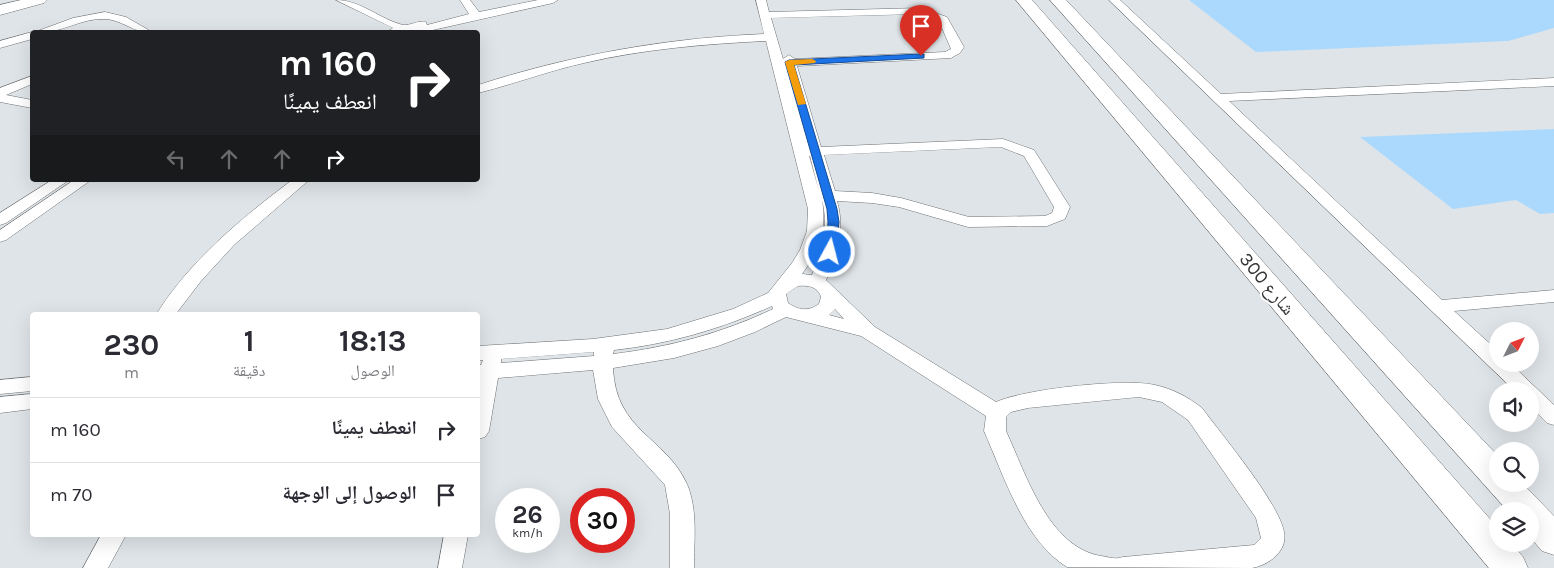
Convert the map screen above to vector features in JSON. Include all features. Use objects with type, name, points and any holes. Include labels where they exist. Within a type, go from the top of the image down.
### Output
[{"type":"street","points":[[0,10],[39,0]]},
{"type":"street","points":[[341,0],[406,30]]},
{"type":"street","points":[[465,0],[475,13]]},
{"type":"street","points":[[412,30],[527,0]]},
{"type":"street","points":[[475,13],[553,0]]},
{"type":"street","points":[[761,0],[770,15],[820,196],[834,222],[823,288],[831,300],[822,312],[803,316]]},
{"type":"street","points":[[771,0],[771,38],[784,63]]},
{"type":"street","name":"شارع 300","points":[[1024,0],[1511,568]]},
{"type":"street","name":"شارع 300","points":[[1058,0],[1489,468]]},
{"type":"street","points":[[1114,0],[1489,354]]},
{"type":"street","points":[[770,15],[920,10],[943,19],[958,48],[956,51],[947,54],[784,63]]},
{"type":"street","points":[[48,30],[91,18],[109,16],[142,30]]},
{"type":"street","points":[[0,45],[30,36]]},
{"type":"street","points":[[480,88],[542,69],[618,51],[695,41],[771,38]]},
{"type":"street","points":[[1080,64],[1099,66],[1108,54]]},
{"type":"street","points":[[1103,90],[1111,79],[1122,78],[1133,82]]},
{"type":"street","points":[[0,93],[30,81]]},
{"type":"street","points":[[1217,98],[1497,82],[1554,82]]},
{"type":"street","points":[[0,98],[30,104]]},
{"type":"street","points":[[808,151],[993,142],[1013,145],[1029,153],[1034,158],[1062,207],[1060,216],[1047,221],[968,222],[901,203],[872,198],[820,196]]},
{"type":"street","points":[[1,231],[60,182]]},
{"type":"street","points":[[1,231],[81,182]]},
{"type":"street","points":[[167,312],[210,259],[244,226],[299,182]]},
{"type":"street","points":[[782,297],[808,254],[814,238],[820,196]]},
{"type":"street","points":[[480,411],[485,362],[603,353],[661,355],[689,349],[741,332],[800,280],[823,288],[868,332],[998,413]]},
{"type":"street","points":[[1438,306],[1554,296]]},
{"type":"street","points":[[782,297],[803,316],[868,332]]},
{"type":"street","points":[[603,353],[604,381],[609,401],[619,420],[634,439],[662,464],[680,495],[682,568]]},
{"type":"street","points":[[1507,372],[1518,382]]},
{"type":"street","points":[[0,392],[30,384]]},
{"type":"street","points":[[1108,568],[1092,566],[1070,557],[1051,542],[1039,525],[995,431],[994,422],[998,413],[1005,406],[1014,402],[1139,390],[1154,391],[1172,397],[1184,403],[1195,414],[1264,510],[1271,524],[1273,536],[1271,546],[1265,553],[1255,558],[1123,568]]},
{"type":"street","points":[[0,392],[30,401]]},
{"type":"street","points":[[1539,403],[1554,417]]},
{"type":"street","points":[[1510,492],[1520,502]]},
{"type":"street","points":[[1539,523],[1554,540]]},
{"type":"street","points":[[95,568],[113,537]]},
{"type":"street","points":[[450,568],[456,537]]},
{"type":"shaded area","points":[[1189,0],[1554,0],[1554,28],[1508,41],[1256,52]]},
{"type":"shaded area","points":[[1554,129],[1554,213],[1540,214],[1516,200],[1453,209],[1360,137]]},
{"type":"slow traffic","points":[[801,104],[789,62],[812,61]]},
{"type":"route","points":[[830,252],[834,222],[832,209],[789,62],[921,56]]}]
